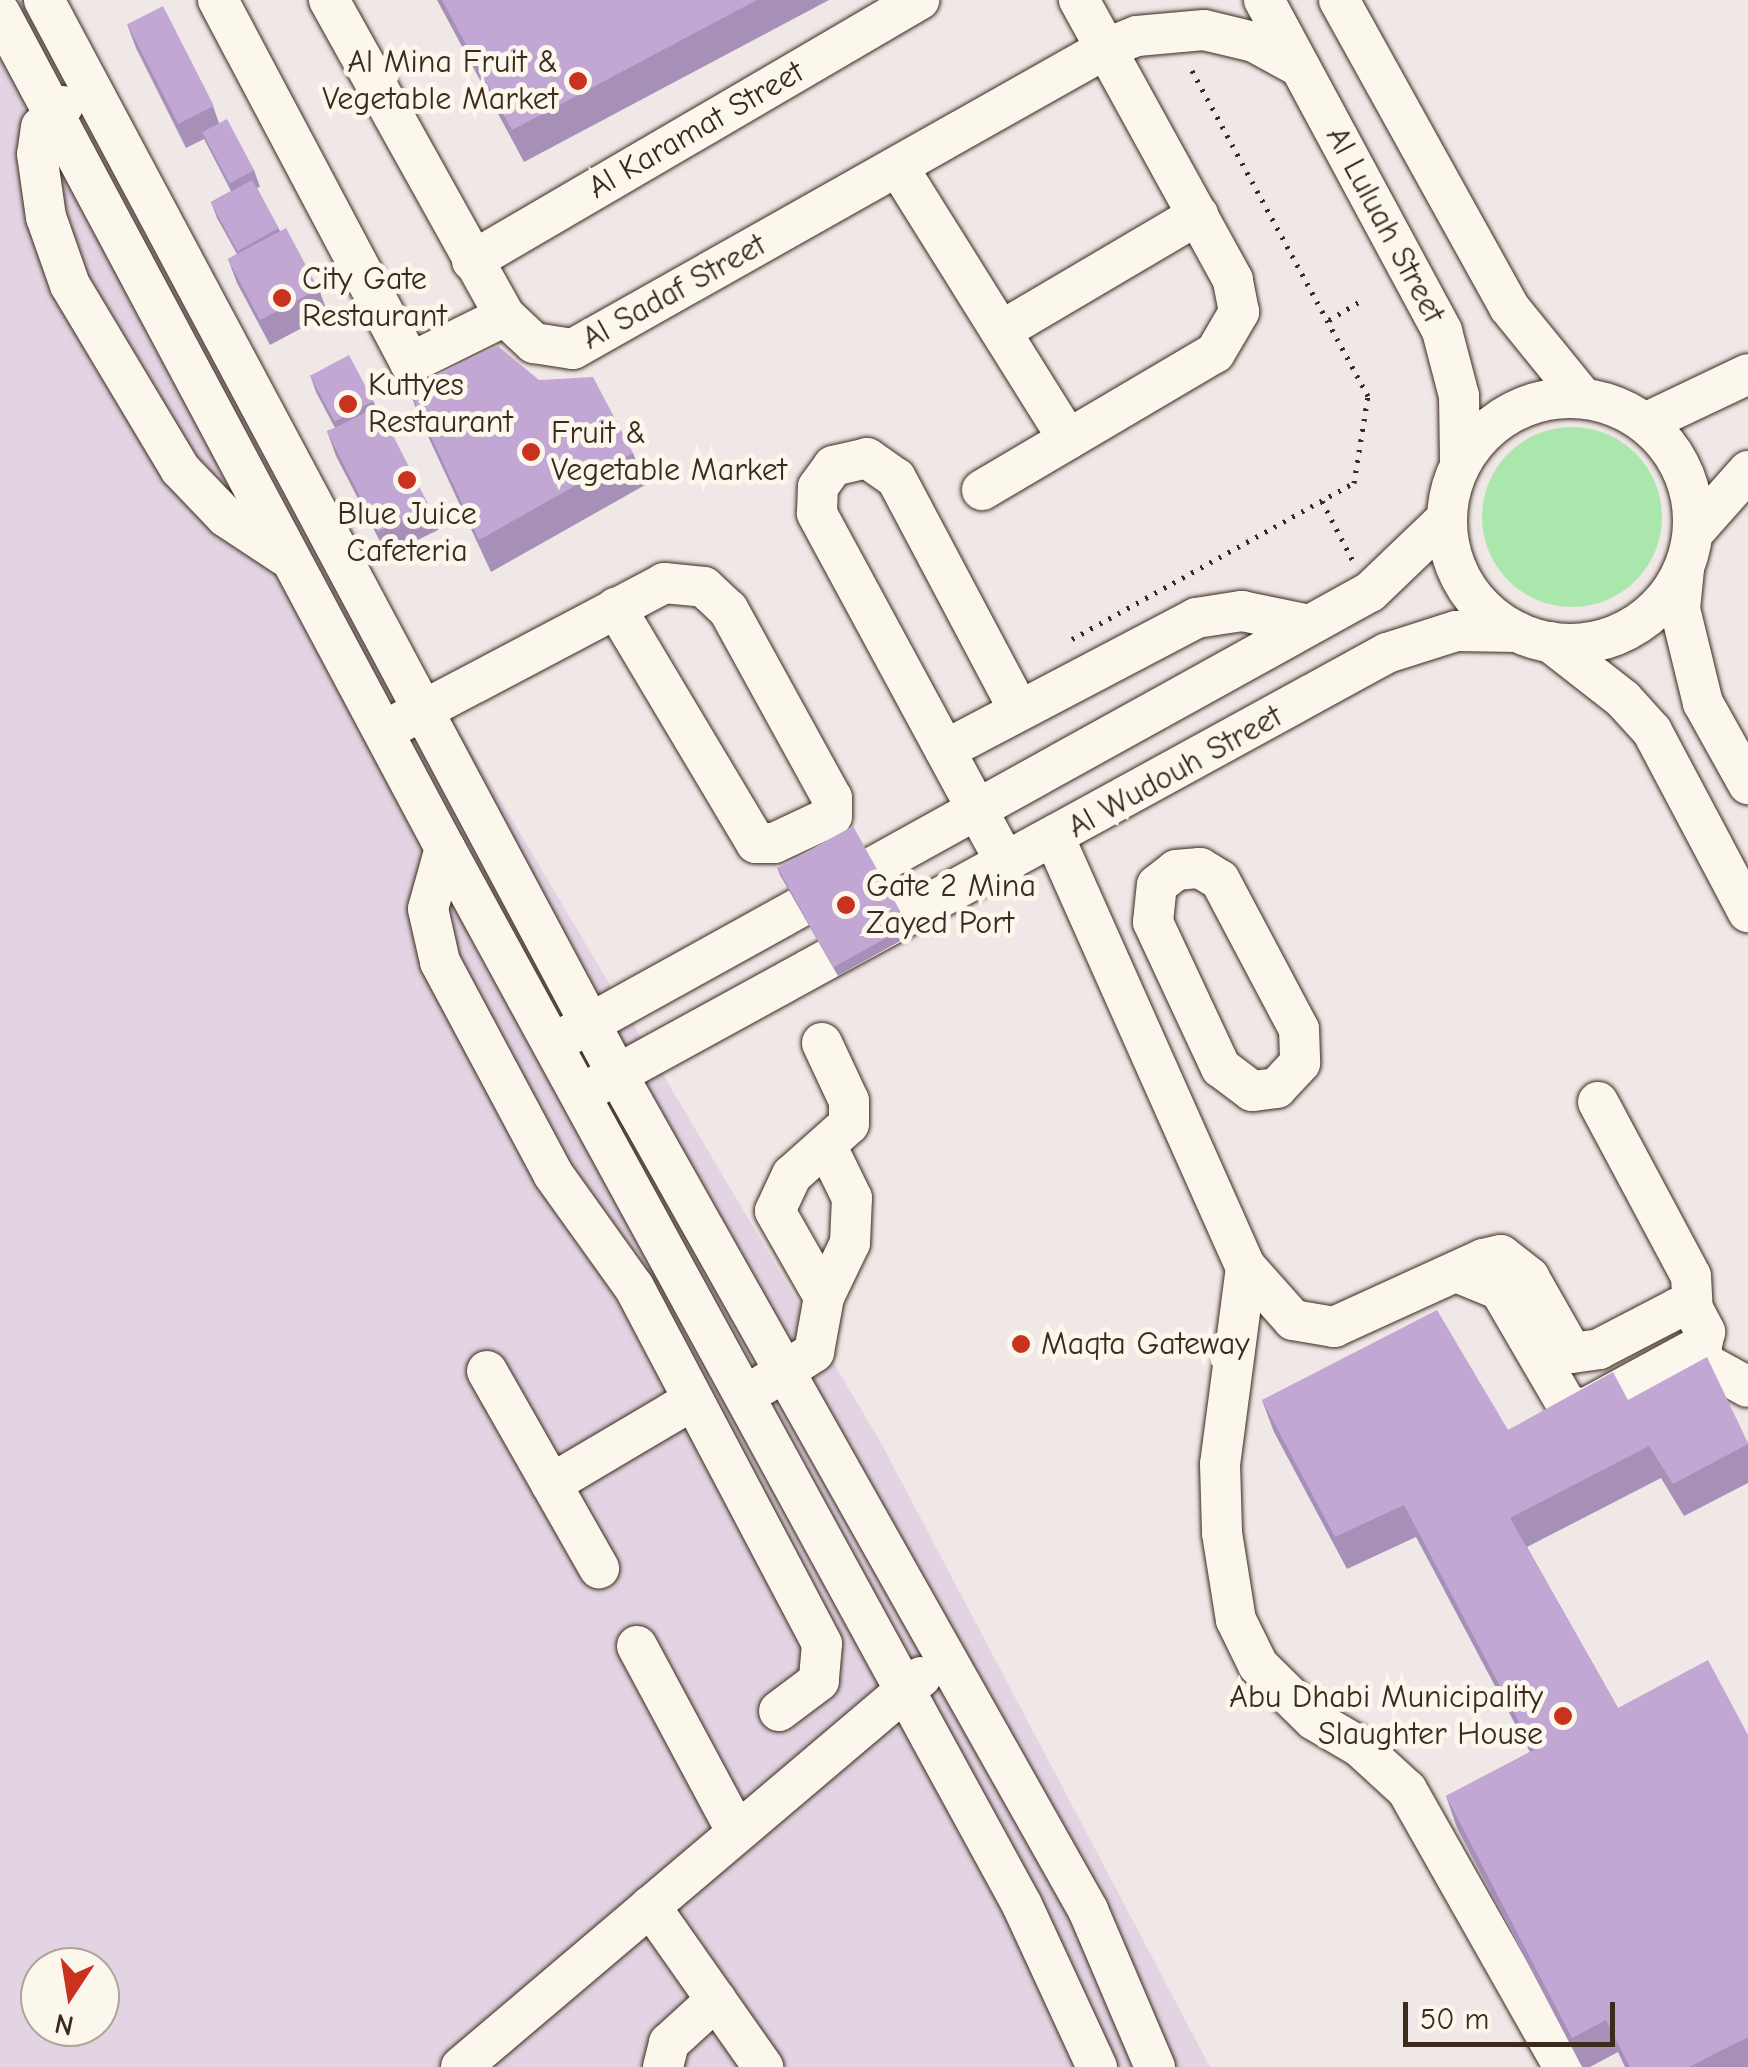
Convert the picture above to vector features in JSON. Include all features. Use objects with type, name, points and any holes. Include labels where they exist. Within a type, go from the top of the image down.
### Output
[{"type":"street","points":[[44,0],[590,1023],[943,1658],[1088,1910],[1155,2067]]},
{"type":"street","points":[[218,0],[410,363],[505,316]]},
{"type":"street","name":"Al Sadaf Street","points":[[329,0],[505,316],[534,343],[573,348],[1106,48],[1154,33],[1204,30],[1254,42],[1300,66]]},
{"type":"street","name":"Al Karamat Street","points":[[472,260],[920,0]]},
{"type":"street","points":[[982,490],[1215,354],[1235,328],[1238,296],[1080,0]]},
{"type":"street","name":"Al Luluah Street","points":[[1264,0],[1442,331],[1459,396],[1460,463]]},
{"type":"street","name":"Al Luluah Street","points":[[1339,0],[1509,307],[1583,398]]},
{"type":"street","points":[[0,14],[382,732],[902,1692],[1022,1905],[1097,2067]]},
{"type":"street","points":[[92,90],[51,112],[41,127],[39,183],[70,285],[180,469],[226,517],[288,558]]},
{"type":"street","points":[[898,167],[1068,440]]},
{"type":"street","points":[[1001,331],[1198,215]]},
{"type":"street","points":[[1645,423],[1748,374]]},
{"type":"street","points":[[1748,784],[1703,703],[1680,609],[1689,551],[1684,472],[1645,423],[1583,398],[1546,400],[1512,412],[1482,434],[1460,463],[1446,519],[1451,554],[1465,586],[1488,613],[1534,637],[1623,698],[1652,731],[1748,912]]},
{"type":"street","points":[[1007,865],[817,513],[818,487],[834,466],[868,458],[896,478],[1019,710]]},
{"type":"street","points":[[1534,637],[1583,644],[1644,620],[1748,471]]},
{"type":"street","name":"Al Wudouh Street","points":[[552,1044],[1309,625],[1380,583],[1446,519]]},
{"type":"street","points":[[382,732],[616,608],[664,583],[704,586],[728,609],[832,798],[832,816],[774,843],[756,842],[616,608]]},
{"type":"street","points":[[945,750],[1196,618],[1242,611],[1309,625]]},
{"type":"street","name":"Al Wudouh Street","points":[[579,1095],[1055,839],[1387,653],[1456,631],[1534,637]]},
{"type":"street","points":[[1055,839],[1246,1267],[1293,1320],[1334,1328],[1501,1255],[1518,1262],[1572,1353],[1600,1349],[1678,1308],[1693,1309]]},
{"type":"street","points":[[445,848],[428,909],[440,962],[553,1174],[620,1265],[824,1654],[823,1672],[813,1688],[779,1711]]},
{"type":"street","points":[[1200,868],[1220,880],[1299,1029],[1303,1052],[1295,1073],[1264,1091],[1228,1079],[1181,982],[1153,922],[1152,896],[1176,870],[1200,868]]},
{"type":"street","points":[[1132,1009],[1181,982]]},
{"type":"street","points":[[822,1043],[850,1101],[849,1124],[828,1149],[792,1175],[775,1212],[824,1297]]},
{"type":"street","points":[[1459,1273],[1500,1290],[1568,1407],[1586,1408],[1702,1346],[1705,1332],[1693,1309],[1691,1276],[1598,1102]]},
{"type":"street","points":[[742,1396],[814,1352],[824,1297],[850,1243],[852,1198],[828,1149]]},
{"type":"street","points":[[1246,1267],[1220,1464],[1222,1533],[1236,1620],[1258,1665],[1314,1720],[1360,1747],[1407,1790],[1564,2067]]},
{"type":"street","points":[[1688,1354],[1748,1387]]},
{"type":"street","points":[[488,1370],[598,1568]]},
{"type":"street","points":[[551,1484],[693,1400]]},
{"type":"street","points":[[809,1620],[859,1612]]},
{"type":"street","points":[[637,1646],[736,1831]]},
{"type":"street","points":[[461,2067],[943,1658]]},
{"type":"street","points":[[650,1906],[763,2067]]},
{"type":"street","points":[[663,2067],[669,2042],[716,2000]]},
{"type":"path","points":[[1328,320],[1360,300]]},
{"type":"path","points":[[1322,502],[1353,561]]},
{"type":"shaded area","points":[[0,0],[59,0],[423,669],[881,1443],[1210,2067],[0,2067]]},
{"type":"green space","points":[[1572,427],[1606,434],[1636,453],[1655,483],[1662,517],[1655,551],[1636,581],[1606,600],[1572,607],[1538,600],[1508,581],[1489,551],[1482,517],[1489,483],[1508,453],[1538,434]]},
{"type":"building","name":"Al Mina Fruit & Vegetable Market","points":[[442,0],[757,0],[512,130]]},
{"type":"building","points":[[163,6],[214,106],[178,124],[127,24]]},
{"type":"building","points":[[227,119],[254,170],[230,183],[202,132]]},
{"type":"building","points":[[252,180],[279,228],[238,251],[211,203]]},
{"type":"building","points":[[286,228],[318,289],[260,320],[228,259]]},
{"type":"building","name":"Fruit & Vegetable Market","points":[[498,346],[539,380],[593,377],[633,453],[479,540],[408,387]]},
{"type":"building","name":"Kuttyes Restaurant","points":[[349,355],[373,401],[335,422],[310,376]]},
{"type":"building","points":[[378,406],[429,506],[378,532],[327,432]]},
{"type":"building","name":"Gate 2 Mina Zayed Port","points":[[853,826],[908,926],[833,967],[778,868]]},
{"type":"building","name":"Abu Dhabi Municipality Slaughter House","points":[[1437,1310],[1508,1430],[1613,1372],[1628,1400],[1707,1357],[1748,1443],[1673,1484],[1649,1446],[1510,1518],[1618,1708],[1708,1660],[1748,1735],[1748,2037],[1689,2067],[1630,2067],[1606,2020],[1572,2038],[1446,1796],[1534,1750],[1404,1505],[1335,1537],[1262,1400]]},
{"type":"place","name":"Al Mina Fruit & Vegetable Market","points":[[578,81]]},
{"type":"place","name":"City Gate Restaurant","points":[[282,298]]},
{"type":"place","name":"Kuttyes Restaurant","points":[[348,404]]},
{"type":"place","name":"Fruit & Vegetable Market","points":[[531,452]]},
{"type":"place","name":"Blue Juice Cafeteria","points":[[407,480]]},
{"type":"place","name":"Gate 2 Mina Zayed Port","points":[[846,905]]},
{"type":"place","name":"Maqta Gateway","points":[[1021,1344]]},
{"type":"place","name":"Abu Dhabi Municipality Slaughter House","points":[[1563,1716]]}]
